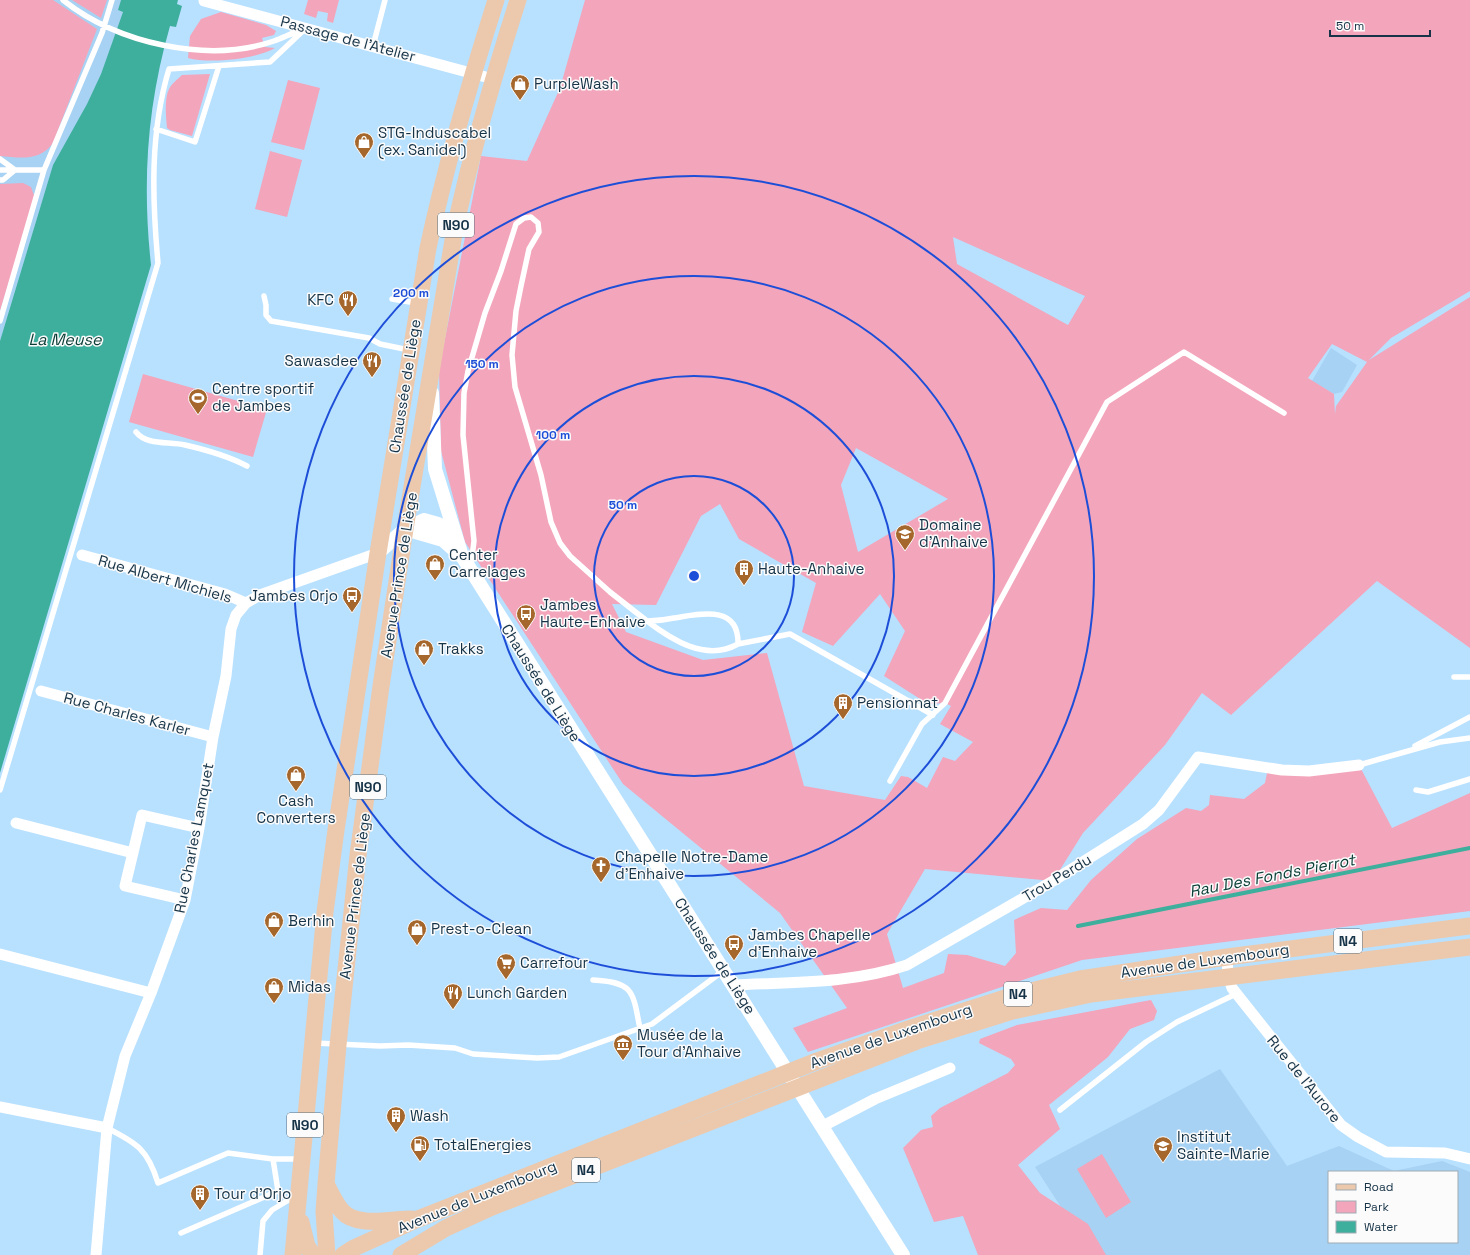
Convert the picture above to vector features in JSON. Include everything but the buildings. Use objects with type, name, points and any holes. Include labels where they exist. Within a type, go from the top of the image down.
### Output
[{"type":"main road","name":"Chaussée de Liège","points":[[378,553],[428,248],[438,204],[473,73],[496,0]]},
{"type":"main road","name":"Chaussée de Liège","points":[[432,373],[455,228],[467,172],[493,78],[518,0]]},
{"type":"main road","name":"Avenue Prince de Liège","points":[[327,1255],[324,1212],[326,1184],[338,1045],[360,840],[381,686],[405,530],[432,373]]},
{"type":"main road","name":"Avenue Prince de Liège","points":[[293,1255],[325,912],[378,553]]},
{"type":"main road","name":"Avenue de Luxembourg","points":[[343,1255],[354,1248],[418,1219],[817,1061],[908,1029],[1011,996],[1080,979],[1227,957],[1470,926]]},
{"type":"main road","name":"Avenue de Luxembourg","points":[[406,1253],[446,1228],[492,1207],[917,1041],[1013,1011],[1091,994],[1470,947]]},
{"type":"main road","points":[[326,1184],[338,1205],[349,1217],[361,1221],[377,1222],[391,1219],[418,1219]]},
{"type":"main road","points":[[298,1208],[303,1235],[312,1255]]},
{"type":"street","name":"Passage de l'Atelier","points":[[204,1],[493,78]]},
{"type":"street","name":"Chaussée de Liège","points":[[432,373],[435,469],[462,556],[821,1127],[904,1255]]},
{"type":"street","points":[[378,553],[405,530],[424,520],[438,524],[455,535]]},
{"type":"street","name":"Chaussée de Liège","points":[[405,530],[443,540],[462,556]]},
{"type":"street","name":"Rue Charles Lamquet","points":[[96,1255],[107,1128],[125,1056],[151,993],[185,900],[226,676],[231,629],[236,615],[246,603],[260,595],[378,553]]},
{"type":"street","name":"Rue Albert Michiels","points":[[82,555],[224,594],[246,603]]},
{"type":"street","name":"Rue Charles Karler","points":[[41,692],[214,737]]},
{"type":"street","name":"Trou Perdu","points":[[733,985],[816,982],[882,974],[907,965],[1053,881],[1144,824],[1160,810],[1198,757],[1282,770],[1309,771],[1358,765]]},
{"type":"street","points":[[185,900],[125,886],[142,815],[199,828]]},
{"type":"street","points":[[16,823],[133,853]]},
{"type":"street","points":[[0,954],[151,993]]},
{"type":"street","name":"Rue de l'Aurore","points":[[1227,957],[1228,976],[1232,988],[1236,994],[1341,1125],[1386,1152],[1445,1153],[1470,1159]]},
{"type":"street","points":[[821,1127],[874,1099],[950,1068]]},
{"type":"street","points":[[0,1107],[107,1128]]},
{"type":"lane","points":[[63,0],[95,22],[120,33],[162,46],[206,51],[247,47],[273,42],[306,28]]},
{"type":"lane","points":[[0,321],[44,170],[57,143],[102,33],[112,0]]},
{"type":"lane","points":[[373,46],[385,0]]},
{"type":"lane","points":[[0,790],[158,263],[153,211],[156,129],[162,91],[169,69],[270,62],[306,28]]},
{"type":"lane","points":[[156,129],[195,142],[219,66]]},
{"type":"lane","points":[[0,159],[15,170]]},
{"type":"lane","points":[[0,170],[44,170]]},
{"type":"lane","points":[[0,180],[15,170]]},
{"type":"lane","points":[[470,570],[474,541],[463,435],[464,393],[468,371],[485,313],[502,271],[516,224],[524,218],[531,218],[538,223],[539,232],[529,249],[516,311],[512,355],[514,386],[541,475],[551,522],[560,543],[570,556],[610,592],[647,622],[668,636],[687,646],[712,651],[730,648],[738,644],[790,634],[932,715]]},
{"type":"lane","points":[[264,296],[266,315],[271,321],[369,338],[380,344],[411,350]]},
{"type":"lane","points":[[392,299],[419,303]]},
{"type":"lane","points":[[890,780],[922,724],[945,703],[1107,402],[1184,352],[1284,413]]},
{"type":"lane","points":[[136,432],[140,437],[163,443],[183,444],[232,458],[247,466]]},
{"type":"lane","points":[[647,622],[712,613],[730,620],[738,632],[738,644]]},
{"type":"lane","points":[[1454,677],[1470,677]]},
{"type":"lane","points":[[1408,750],[1446,728],[1470,718]]},
{"type":"lane","points":[[1358,765],[1440,742],[1470,738]]},
{"type":"lane","points":[[1416,790],[1428,792],[1470,779]]},
{"type":"lane","points":[[313,1043],[455,1048],[472,1054],[537,1058],[559,1057],[652,1024],[723,970]]},
{"type":"lane","points":[[593,980],[617,982],[629,990],[633,998],[640,1029]]},
{"type":"lane","points":[[1060,1110],[1146,1042],[1177,1022],[1236,994]]},
{"type":"lane","points":[[107,1128],[134,1142],[152,1165],[158,1183],[228,1153],[273,1159],[302,1159]]},
{"type":"lane","points":[[181,1233],[278,1191],[273,1159]]},
{"type":"lane","points":[[260,1255],[264,1221],[272,1210],[292,1198],[300,1184]]},
{"type":"shaded area","points":[[0,0],[121,0],[118,10],[123,12],[101,74],[87,104],[53,165],[0,341]]},
{"type":"shaded area","points":[[1331,348],[1357,365],[1342,392],[1334,394],[1312,381]]},
{"type":"shaded area","name":"Institut Sainte-Marie","points":[[1220,1069],[1287,1166],[1339,1146],[1394,1171],[1442,1161],[1470,1172],[1470,1255],[1092,1255],[1035,1167]]},
{"type":"green space","points":[[0,0],[53,0],[97,29],[53,143],[48,149],[36,156],[23,158],[0,156]]},
{"type":"green space","points":[[72,0],[107,0],[101,18]]},
{"type":"green space","points":[[308,0],[339,0],[333,23],[327,21],[328,13],[318,11],[316,18],[304,14]]},
{"type":"green space","points":[[585,0],[1470,0],[1470,291],[1391,338],[1369,360],[1470,297],[1470,648],[1377,581],[1231,715],[1202,693],[1165,745],[1083,833],[1053,881],[925,869],[887,934],[903,988],[944,973],[948,954],[967,955],[1005,966],[1016,953],[1014,920],[1041,908],[1067,910],[1091,880],[1137,839],[1186,808],[1201,811],[1209,805],[1210,795],[1244,799],[1265,783],[1268,768],[1359,765],[1392,828],[1470,793],[1470,911],[1082,960],[808,1052],[793,1028],[847,1008],[780,913],[623,784],[465,542],[441,451],[439,369],[481,156],[527,161],[560,88]],"holes":[[[953,237],[1085,296],[1068,325],[957,264]],[[1332,344],[1367,362],[1336,406],[1335,414],[1334,394],[1308,378]],[[856,448],[948,499],[858,552],[841,485]],[[720,504],[739,539],[816,583],[802,632],[833,646],[880,594],[905,631],[884,676],[928,704],[945,703],[951,706],[940,724],[973,742],[955,761],[943,757],[927,788],[908,777],[901,776],[885,800],[804,786],[767,653],[703,660],[626,632],[612,604],[656,605],[701,516]]]},
{"type":"green space","points":[[221,12],[266,25],[276,31],[274,35],[262,38],[265,47],[275,48],[267,52],[245,58],[208,61],[188,58],[190,36],[201,19]]},
{"type":"green space","points":[[210,74],[192,136],[167,128],[166,103],[167,93],[171,85],[182,75]]},
{"type":"green space","points":[[288,80],[320,88],[304,150],[271,142]]},
{"type":"green space","points":[[270,151],[302,160],[287,217],[255,209]]},
{"type":"green space","points":[[23,183],[31,187],[35,198],[0,311],[0,184]]},
{"type":"green space","name":"Centre sportif de Jambes","points":[[143,374],[267,409],[253,457],[129,422]]},
{"type":"green space","points":[[1151,1000],[1157,1011],[1154,1020],[1130,1029],[1108,1057],[1049,1105],[1060,1129],[1018,1165],[1040,1193],[1088,1224],[1106,1255],[978,1255],[963,1216],[934,1222],[903,1148],[921,1130],[933,1127],[931,1116],[940,1108],[1008,1073],[1015,1065],[1011,1059],[979,1043],[980,1039],[1017,1025]]},
{"type":"green space","points":[[1102,1154],[1131,1202],[1106,1218],[1077,1169]]},
{"type":"water","name":"La Meuse","points":[[121,0],[178,0],[177,4],[182,6],[176,27],[170,26],[162,56],[156,85],[148,144],[147,204],[151,265],[0,773],[0,341],[53,165],[87,104],[101,74],[123,12],[118,10]]},
{"type":"waterway","name":"Rau Des Fonds Pierrot","points":[[1078,926],[1470,848]]},
{"type":"place","name":"PurpleWash","points":[[520,101]]},
{"type":"place","name":"STG-Induscabel (ex. Sanidel)","points":[[364,159]]},
{"type":"place","name":"KFC","points":[[348,317]]},
{"type":"place","name":"Sawasdee","points":[[372,378]]},
{"type":"place","name":"Centre sportif de Jambes","points":[[198,415]]},
{"type":"place","name":"Domaine d'Anhaive","points":[[905,551]]},
{"type":"place","name":"Center Carrelages","points":[[435,581]]},
{"type":"place","name":"Haute-Anhaive","points":[[744,586]]},
{"type":"place","name":"Jambes Orjo","points":[[352,613]]},
{"type":"place","name":"Jambes Haute-Enhaive","points":[[526,631]]},
{"type":"place","name":"Trakks","points":[[424,666]]},
{"type":"place","name":"Pensionnat","points":[[843,720]]},
{"type":"place","name":"Cash Converters","points":[[296,792]]},
{"type":"place","name":"Chapelle Notre-Dame d'Enhaive","points":[[601,883]]},
{"type":"place","name":"Berhin","points":[[274,938]]},
{"type":"place","name":"Prest-o-Clean","points":[[417,946]]},
{"type":"place","name":"Jambes Chapelle d'Enhaive","points":[[734,961]]},
{"type":"place","name":"Carrefour","points":[[506,980]]},
{"type":"place","name":"Midas","points":[[274,1004]]},
{"type":"place","name":"Lunch Garden","points":[[453,1010]]},
{"type":"place","name":"Musée de la Tour d’Anhaive","points":[[623,1061]]},
{"type":"place","name":"Wash","points":[[396,1133]]},
{"type":"place","name":"TotalEnergies","points":[[420,1162]]},
{"type":"place","name":"Institut Sainte-Marie","points":[[1163,1163]]},
{"type":"place","name":"Tour d'Orjo","points":[[200,1211]]}]
